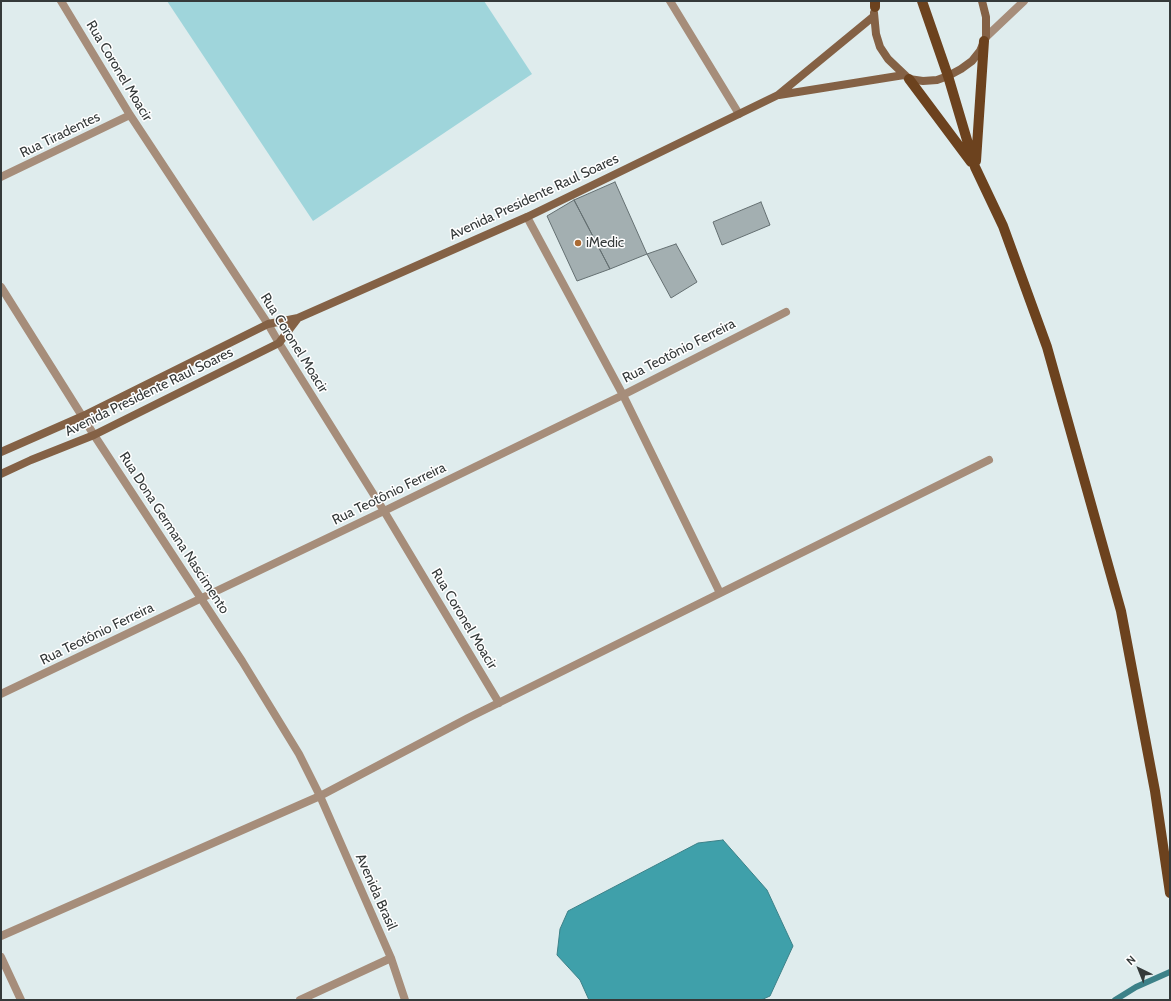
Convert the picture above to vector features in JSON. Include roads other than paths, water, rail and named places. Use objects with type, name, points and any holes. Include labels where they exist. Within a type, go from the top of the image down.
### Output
[{"type":"main road","points":[[922,1],[948,76],[975,167],[1003,226],[1047,348],[1121,611],[1155,791],[1170,893]]},
{"type":"main road","points":[[975,167],[986,17],[982,1]]},
{"type":"main road","name":"Avenida Presidente Raul Soares","points":[[1,452],[83,416],[268,324],[298,318],[527,217],[778,95],[875,6]]},
{"type":"main road","points":[[875,6],[876,34],[880,46],[888,59],[906,77],[975,167]]},
{"type":"main road","name":"Avenida Presidente Raul Soares","points":[[778,95],[906,77],[923,81],[937,80],[961,70],[972,61],[980,51],[985,39]]},
{"type":"main road","name":"Avenida Presidente Raul Soares","points":[[1,474],[31,460],[94,435],[279,343],[298,318]]},
{"type":"street","name":"Rua Coronel Moacir","points":[[61,1],[130,115],[268,324],[384,511],[498,702]]},
{"type":"street","points":[[670,1],[739,114]]},
{"type":"street","points":[[985,39],[1024,1]]},
{"type":"street","name":"Rua Tiradentes","points":[[1,177],[130,115]]},
{"type":"street","points":[[527,217],[623,395],[720,593]]},
{"type":"street","name":"Rua Dona Germana Nascimento","points":[[1,287],[94,435],[242,661],[299,754],[320,796]]},
{"type":"street","name":"Rua Teotônio Ferreira","points":[[1,694],[623,395],[786,312]]},
{"type":"street","points":[[1,936],[320,796],[498,702],[989,460]]},
{"type":"street","name":"Avenida Brasil","points":[[320,796],[391,958],[405,1000]]},
{"type":"street","points":[[1,957],[20,1000]]},
{"type":"street","points":[[300,1000],[391,958]]},
{"type":"waterway","points":[[1115,1000],[1136,987],[1170,972]]},
{"type":"place","name":"iMedic","points":[[578,243]]}]
